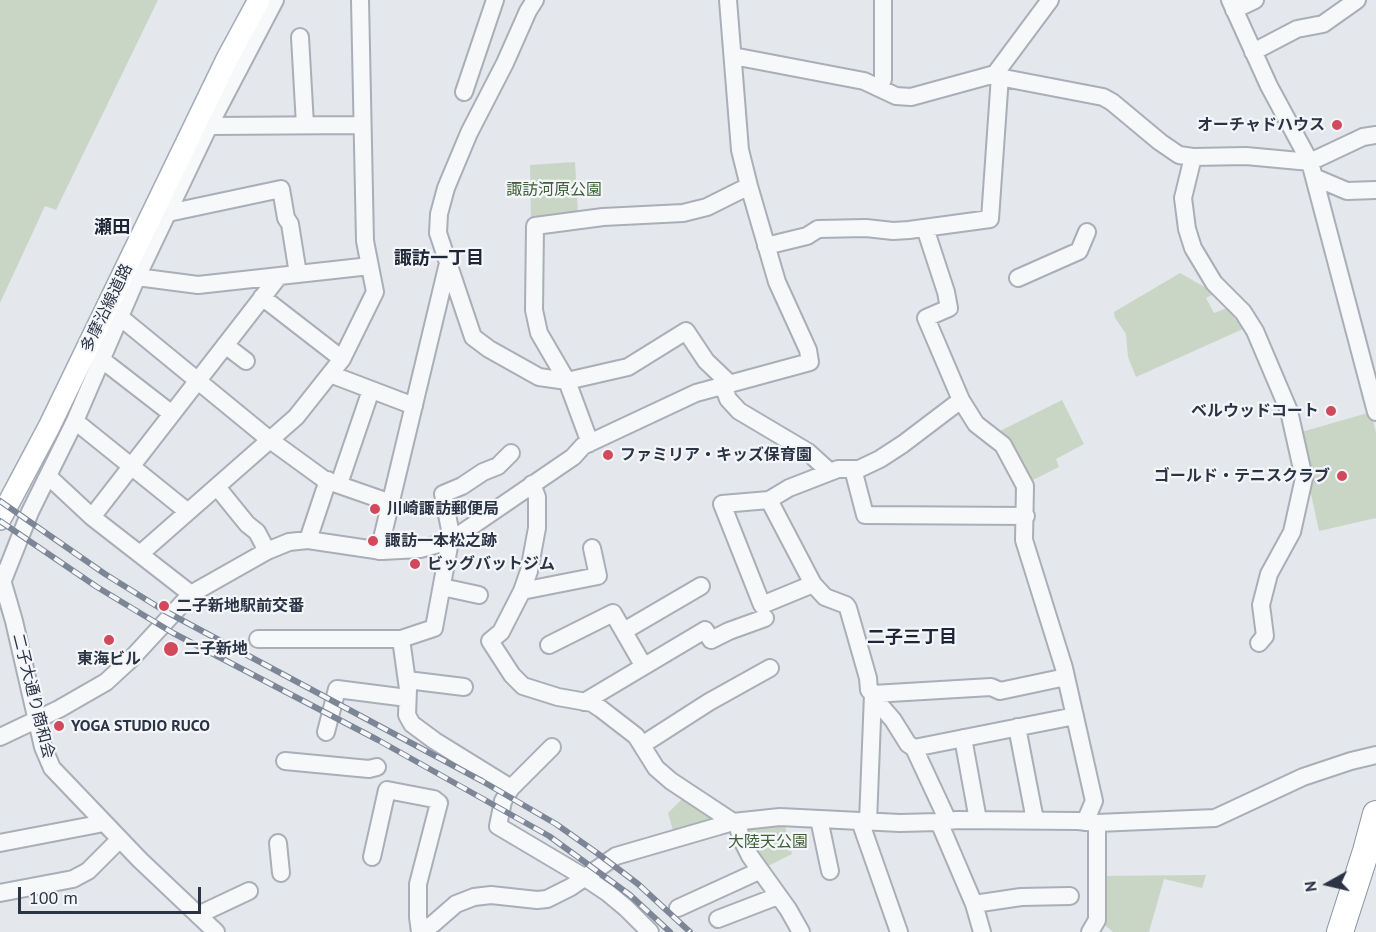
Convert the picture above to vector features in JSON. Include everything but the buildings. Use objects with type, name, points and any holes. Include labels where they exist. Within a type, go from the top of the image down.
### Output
[{"type":"highway","points":[[1340,932],[1371,852],[1376,814]]},
{"type":"main road","name":"多摩沿線道路","points":[[0,519],[49,427],[227,59],[259,0]]},
{"type":"street","points":[[1,575],[75,422],[137,277],[209,126],[275,0]]},
{"type":"street","points":[[140,554],[296,417],[342,359],[375,292],[365,241],[360,0]]},
{"type":"street","points":[[464,92],[495,0]]},
{"type":"street","points":[[535,0],[528,10],[505,63],[469,133],[446,188],[439,214],[438,232],[473,337],[489,349],[539,377],[567,381],[628,367],[686,331],[706,361],[726,384],[728,399],[740,411],[808,452],[830,472]]},
{"type":"street","points":[[7,733],[106,682],[138,652],[191,594],[267,551],[289,542],[308,540],[378,551],[420,549],[451,540],[573,457],[583,446],[696,393],[810,362],[808,350],[777,282],[740,150],[728,0]]},
{"type":"street","points":[[880,88],[883,79],[883,0]]},
{"type":"street","points":[[766,246],[807,236],[818,229],[866,228],[893,231],[990,219],[997,75],[1050,0]]},
{"type":"street","points":[[1255,0],[1232,5],[1270,89],[1312,169],[1376,412]]},
{"type":"street","points":[[1253,52],[1297,29],[1323,24],[1358,0]]},
{"type":"street","points":[[300,37],[304,125]]},
{"type":"street","points":[[733,56],[864,81],[896,96],[911,97],[997,75],[1103,97],[1179,155],[1246,156],[1312,169],[1347,191],[1376,190]]},
{"type":"street","points":[[209,126],[362,125]]},
{"type":"street","points":[[1312,169],[1363,136],[1376,135]]},
{"type":"street","points":[[1193,157],[1183,198],[1186,229],[1193,248],[1214,283],[1243,312],[1256,331],[1289,411],[1304,478],[1292,532],[1269,574],[1263,594],[1260,605],[1264,636],[1259,643]]},
{"type":"street","points":[[590,443],[567,381],[539,333],[534,310],[536,226],[603,217],[683,213],[707,207],[749,186]]},
{"type":"street","points":[[168,213],[281,189],[286,218],[290,224],[298,274]]},
{"type":"street","points":[[925,228],[949,308],[926,318],[961,400],[976,424],[1003,445],[1025,486],[1024,540],[1066,677],[1094,801],[1091,822],[1097,920],[1090,932]]},
{"type":"street","points":[[1018,278],[1079,251],[1087,232]]},
{"type":"street","points":[[378,551],[448,262]]},
{"type":"street","points":[[137,277],[198,285],[370,266]]},
{"type":"street","points":[[92,517],[279,276]]},
{"type":"street","points":[[262,297],[342,359]]},
{"type":"street","points":[[120,317],[270,440],[333,482],[391,503]]},
{"type":"street","points":[[225,345],[246,361]]},
{"type":"street","points":[[102,359],[172,414]]},
{"type":"street","points":[[330,374],[414,406]]},
{"type":"street","points":[[308,540],[371,390]]},
{"type":"street","points":[[813,584],[762,604],[722,504],[769,500],[789,488],[838,469],[859,469],[903,444],[961,400]]},
{"type":"street","points":[[75,422],[188,512]]},
{"type":"street","points":[[258,639],[400,639],[434,628],[451,540],[443,494],[498,466],[511,453]]},
{"type":"street","points":[[854,469],[865,515],[1026,516]]},
{"type":"street","points":[[48,476],[92,517],[191,594]]},
{"type":"street","points":[[532,484],[537,497],[537,528],[529,571],[522,591],[501,632],[490,641],[512,675],[524,686],[558,697],[584,702],[601,709],[636,736],[656,768],[671,781],[735,822],[759,871],[801,932]]},
{"type":"street","points":[[217,487],[247,524],[257,532],[267,551]]},
{"type":"street","points":[[769,500],[813,584],[825,597],[846,605],[848,608],[868,678],[868,690],[893,720],[908,744],[914,748],[974,904],[979,931]]},
{"type":"street","points":[[522,591],[598,576],[592,548]]},
{"type":"street","name":"二子大通り商和会","points":[[1,575],[43,747],[52,768],[104,823],[216,932]]},
{"type":"street","points":[[624,631],[701,586]]},
{"type":"street","points":[[442,587],[479,595]]},
{"type":"street","points":[[549,645],[613,613],[643,665]]},
{"type":"street","points":[[584,702],[705,630],[711,640],[765,618]]},
{"type":"street","points":[[400,639],[406,680],[407,715],[412,724],[511,788]]},
{"type":"street","points":[[642,745],[709,702],[770,668]]},
{"type":"street","points":[[873,698],[992,687],[999,691],[1066,677]]},
{"type":"street","points":[[406,680],[464,687]]},
{"type":"street","points":[[326,732],[337,689],[407,698]]},
{"type":"street","points":[[873,698],[864,822],[899,932]]},
{"type":"street","points":[[914,748],[1075,716]]},
{"type":"street","points":[[1017,727],[1035,820]]},
{"type":"street","points":[[7,733],[22,730],[43,747]]},
{"type":"street","points":[[963,738],[978,820]]},
{"type":"street","points":[[552,747],[511,788],[503,801],[498,826],[584,877],[626,908],[650,932]]},
{"type":"street","points":[[372,857],[387,790],[434,799],[439,803],[418,884],[420,932],[456,904],[474,897],[490,895],[537,900],[547,898],[571,887],[616,856],[735,822],[780,817],[864,822],[1035,820],[1091,822],[1215,818],[1303,777],[1376,755]]},
{"type":"street","points":[[285,761],[369,769],[377,767]]},
{"type":"street","points":[[819,819],[830,871]]},
{"type":"street","points":[[0,843],[104,823]]},
{"type":"street","points":[[0,893],[73,879],[88,871],[120,839]]},
{"type":"street","points":[[278,843],[281,873]]},
{"type":"street","points":[[678,908],[759,871]]},
{"type":"street","points":[[198,915],[249,891]]},
{"type":"street","points":[[718,919],[778,896]]},
{"type":"street","points":[[974,904],[1021,897],[1070,896]]},
{"type":"green space","points":[[0,0],[158,0],[56,210],[45,206],[0,303]]},
{"type":"green space","name":"諏訪河原公園","points":[[575,162],[578,215],[531,219],[530,165]]},
{"type":"green space","points":[[1180,273],[1215,293],[1206,298],[1214,313],[1227,308],[1243,329],[1136,377],[1128,357],[1126,334],[1115,318],[1114,312]]},
{"type":"green space","points":[[1062,400],[1084,444],[1056,459],[1059,467],[1029,482],[996,433]]},
{"type":"green space","name":"ゴールド・テニスクラブ","points":[[1371,412],[1376,433],[1376,518],[1319,531],[1298,433]]},
{"type":"green space","points":[[686,795],[718,823],[674,834],[668,813]]},
{"type":"green space","name":"大陸天公園","points":[[783,818],[792,854],[760,870],[738,823]]},
{"type":"green space","points":[[1206,875],[1202,888],[1164,879],[1149,932],[1113,932],[1101,922],[1100,876]]},
{"type":"railway","points":[[0,501],[105,574],[163,610],[482,781],[556,824],[638,884],[690,932]]},
{"type":"railway","points":[[0,521],[97,587],[173,633],[378,740],[549,836],[630,895],[670,932]]},
{"type":"place","name":"オーチャドハウス","points":[[1337,125]]},
{"type":"place","name":"ベルウッドコート","points":[[1331,411]]},
{"type":"place","name":"ファミリア・キッズ保育園","points":[[608,455]]},
{"type":"place","name":"ゴールド・テニスクラブ","points":[[1342,476]]},
{"type":"place","name":"川崎諏訪郵便局","points":[[375,509]]},
{"type":"place","name":"諏訪一本松之跡","points":[[373,541]]},
{"type":"place","name":"ビッグバットジム","points":[[415,564]]},
{"type":"place","name":"二子新地駅前交番","points":[[164,606]]},
{"type":"place","name":"東海ビル","points":[[109,640]]},
{"type":"place","name":"二子新地","points":[[171,649]]},
{"type":"place","name":"YOGA STUDIO RUCO","points":[[59,726]]},
{"type":"district","name":"瀬田","points":[[112,228]]},
{"type":"district","name":"諏訪一丁目","points":[[439,259]]},
{"type":"district","name":"二子三丁目","points":[[912,638]]}]
